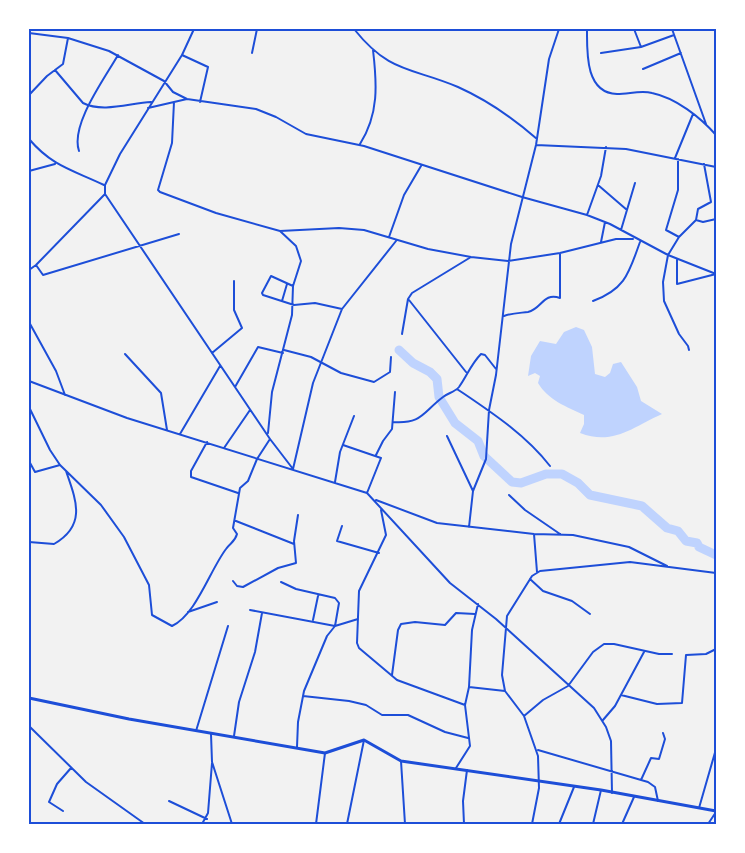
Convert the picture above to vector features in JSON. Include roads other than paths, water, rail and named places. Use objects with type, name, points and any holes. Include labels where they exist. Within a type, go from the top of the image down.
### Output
[{"type":"main road","points":[[29,698],[196,732],[325,753],[364,740],[401,761],[601,790],[716,811]]},
{"type":"street","points":[[39,29],[40,34]]},
{"type":"street","points":[[194,29],[182,55],[164,80],[120,154],[105,185],[105,194],[250,410],[293,468]]},
{"type":"street","points":[[252,53],[256,29]]},
{"type":"street","points":[[470,527],[472,491],[486,459],[489,410],[503,317],[508,260],[536,145],[548,65],[559,29]]},
{"type":"street","points":[[587,29],[592,75],[598,88],[609,93],[643,92],[657,94],[677,103],[706,124],[716,134]]},
{"type":"street","points":[[634,29],[641,47]]},
{"type":"street","points":[[672,29],[706,124]]},
{"type":"street","points":[[356,30],[373,50],[385,60],[406,70],[457,86],[483,100],[537,139]]},
{"type":"street","points":[[29,32],[68,38],[118,55],[164,80],[174,92],[187,99],[245,106],[268,113],[306,134],[360,145],[421,166],[587,215],[605,222],[668,255],[716,274],[677,284],[677,259]]},
{"type":"street","points":[[601,53],[641,47],[674,35]]},
{"type":"street","points":[[29,95],[63,64],[68,38]]},
{"type":"street","points":[[360,145],[368,130],[376,102],[373,50]]},
{"type":"street","points":[[643,69],[681,53]]},
{"type":"street","points":[[79,152],[77,136],[89,106],[118,55]]},
{"type":"street","points":[[182,55],[208,67],[200,102]]},
{"type":"street","points":[[55,70],[84,103],[89,106],[102,108],[152,102]]},
{"type":"street","points":[[148,108],[187,99]]},
{"type":"street","points":[[174,102],[172,143],[159,186],[160,192],[216,213],[280,231],[354,229],[370,231],[396,241],[471,257],[508,260],[560,253],[623,238],[635,239]]},
{"type":"street","points":[[679,237],[666,230],[678,190],[677,159],[693,114]]},
{"type":"street","points":[[29,139],[39,151],[56,164],[105,185]]},
{"type":"street","points":[[536,145],[640,150],[716,167]]},
{"type":"street","points":[[587,215],[598,184],[606,147]]},
{"type":"street","points":[[29,171],[56,164]]},
{"type":"street","points":[[688,350],[688,346],[678,334],[664,301],[663,282],[668,255],[679,237],[696,220],[698,209],[711,202],[704,164]]},
{"type":"street","points":[[388,238],[404,195],[421,166]]},
{"type":"street","points":[[598,184],[626,210]]},
{"type":"street","points":[[621,230],[635,184]]},
{"type":"street","points":[[29,270],[105,194]]},
{"type":"street","points":[[711,196],[716,194]]},
{"type":"street","points":[[696,220],[703,222],[716,219]]},
{"type":"street","points":[[601,242],[605,222]]},
{"type":"street","points":[[268,434],[272,392],[284,352],[294,305],[293,286],[301,257],[293,241],[280,231]]},
{"type":"street","points":[[36,265],[42,275],[140,244],[179,234]]},
{"type":"street","points":[[293,468],[308,400],[342,309],[396,241]]},
{"type":"street","points":[[593,301],[614,291],[626,279],[640,242]]},
{"type":"street","points":[[503,317],[531,311],[544,299],[551,296],[560,298],[560,253]]},
{"type":"street","points":[[402,334],[408,299],[412,293],[471,257]]},
{"type":"street","points":[[293,286],[271,276],[262,293],[263,295],[294,305],[315,303],[342,309]]},
{"type":"street","points":[[212,353],[242,328],[234,310],[234,281]]},
{"type":"street","points":[[282,301],[288,284]]},
{"type":"street","points":[[408,299],[466,372]]},
{"type":"street","points":[[29,322],[56,371],[65,394]]},
{"type":"street","points":[[235,388],[258,347],[321,362],[341,372],[374,382],[391,370],[391,357]]},
{"type":"street","points":[[125,354],[161,393],[167,430]]},
{"type":"street","points":[[393,422],[413,422],[421,418],[442,397],[457,389],[466,372],[483,354],[496,369]]},
{"type":"street","points":[[180,434],[220,366]]},
{"type":"street","points":[[29,381],[127,418],[293,468],[367,493],[450,583],[506,628],[589,703],[603,720],[611,741],[612,793]]},
{"type":"street","points":[[457,389],[489,410],[528,441],[550,466]]},
{"type":"street","points":[[376,455],[383,440],[392,429],[395,392]]},
{"type":"street","points":[[29,407],[50,450],[60,464],[108,514],[124,536],[149,585],[152,615],[172,626],[188,612],[226,549],[235,539],[237,534],[233,530],[236,521],[238,493],[241,486],[248,481],[257,458],[270,439]]},
{"type":"street","points":[[224,448],[250,410]]},
{"type":"street","points":[[335,482],[340,452],[354,416]]},
{"type":"street","points":[[447,436],[472,491]]},
{"type":"street","points":[[207,442],[191,471],[191,477],[238,493]]},
{"type":"street","points":[[343,445],[376,455],[381,461],[367,493]]},
{"type":"street","points":[[29,461],[34,472],[60,464]]},
{"type":"street","points":[[29,542],[54,544],[65,536],[76,518],[77,503],[65,469]]},
{"type":"street","points":[[509,495],[520,506],[560,534]]},
{"type":"street","points":[[374,499],[431,522],[534,534],[560,534],[634,548],[670,568]]},
{"type":"street","points":[[381,509],[386,531],[379,553],[360,588],[358,646],[403,682],[465,705]]},
{"type":"street","points":[[233,580],[236,586],[243,587],[278,568],[296,563],[294,544],[298,514]]},
{"type":"street","points":[[236,521],[294,544]]},
{"type":"street","points":[[342,526],[337,541],[379,553]]},
{"type":"street","points":[[534,534],[536,572]]},
{"type":"street","points":[[532,824],[540,782],[536,750],[524,716],[505,691],[502,675],[508,613],[530,579],[536,572],[626,562],[716,572]]},
{"type":"street","points":[[530,579],[543,592],[572,601],[590,614]]},
{"type":"street","points":[[281,582],[318,596],[337,600],[335,626],[328,636],[310,674],[303,696],[298,722],[297,748]]},
{"type":"street","points":[[313,621],[318,596]]},
{"type":"street","points":[[188,612],[217,602]]},
{"type":"street","points":[[456,768],[470,746],[465,705],[469,687],[475,614],[478,604]]},
{"type":"street","points":[[250,610],[335,626],[359,619]]},
{"type":"street","points":[[234,738],[239,702],[255,652],[262,613]]},
{"type":"street","points":[[392,675],[398,630],[401,624],[415,622],[445,625],[456,613],[475,614]]},
{"type":"street","points":[[196,732],[228,626]]},
{"type":"street","points":[[524,716],[543,700],[568,686],[600,646],[614,644],[645,651],[672,654]]},
{"type":"street","points":[[621,696],[656,704],[682,703],[686,655],[706,654],[716,649]]},
{"type":"street","points":[[603,720],[613,710],[645,651]]},
{"type":"street","points":[[469,687],[505,691]]},
{"type":"street","points":[[303,696],[349,700],[366,705],[382,715],[408,715],[445,732],[468,738]]},
{"type":"street","points":[[29,726],[71,768],[145,824]]},
{"type":"street","points":[[641,780],[651,758],[659,759],[666,739],[663,733]]},
{"type":"street","points":[[202,824],[206,819],[212,762],[211,734]]},
{"type":"street","points":[[347,824],[364,740]]},
{"type":"street","points":[[699,808],[716,749]]},
{"type":"street","points":[[536,750],[641,780],[655,787],[658,801]]},
{"type":"street","points":[[316,824],[325,753]]},
{"type":"street","points":[[401,761],[405,824]]},
{"type":"street","points":[[212,762],[232,824]]},
{"type":"street","points":[[63,811],[49,802],[57,784],[71,768]]},
{"type":"street","points":[[464,824],[463,801],[467,770]]},
{"type":"street","points":[[560,824],[574,787]]},
{"type":"street","points":[[593,824],[601,790]]},
{"type":"street","points":[[623,824],[634,797]]},
{"type":"street","points":[[169,801],[206,819]]},
{"type":"street","points":[[708,824],[716,811]]},
{"type":"water","points":[[576,327],[584,330],[592,347],[595,374],[605,377],[610,373],[613,364],[621,362],[637,387],[641,401],[662,414],[613,436],[592,436],[580,433],[584,424],[584,415],[558,402],[547,394],[538,383],[540,376],[535,373],[528,376],[531,356],[540,341],[556,344],[564,332]]},
{"type":"waterway","points":[[399,350],[413,363],[430,372],[437,379],[439,397],[455,423],[478,441],[484,456],[512,482],[521,483],[546,474],[562,474],[578,483],[590,495],[642,506],[667,528],[678,531],[686,541],[697,543],[699,547],[716,555]]}]
